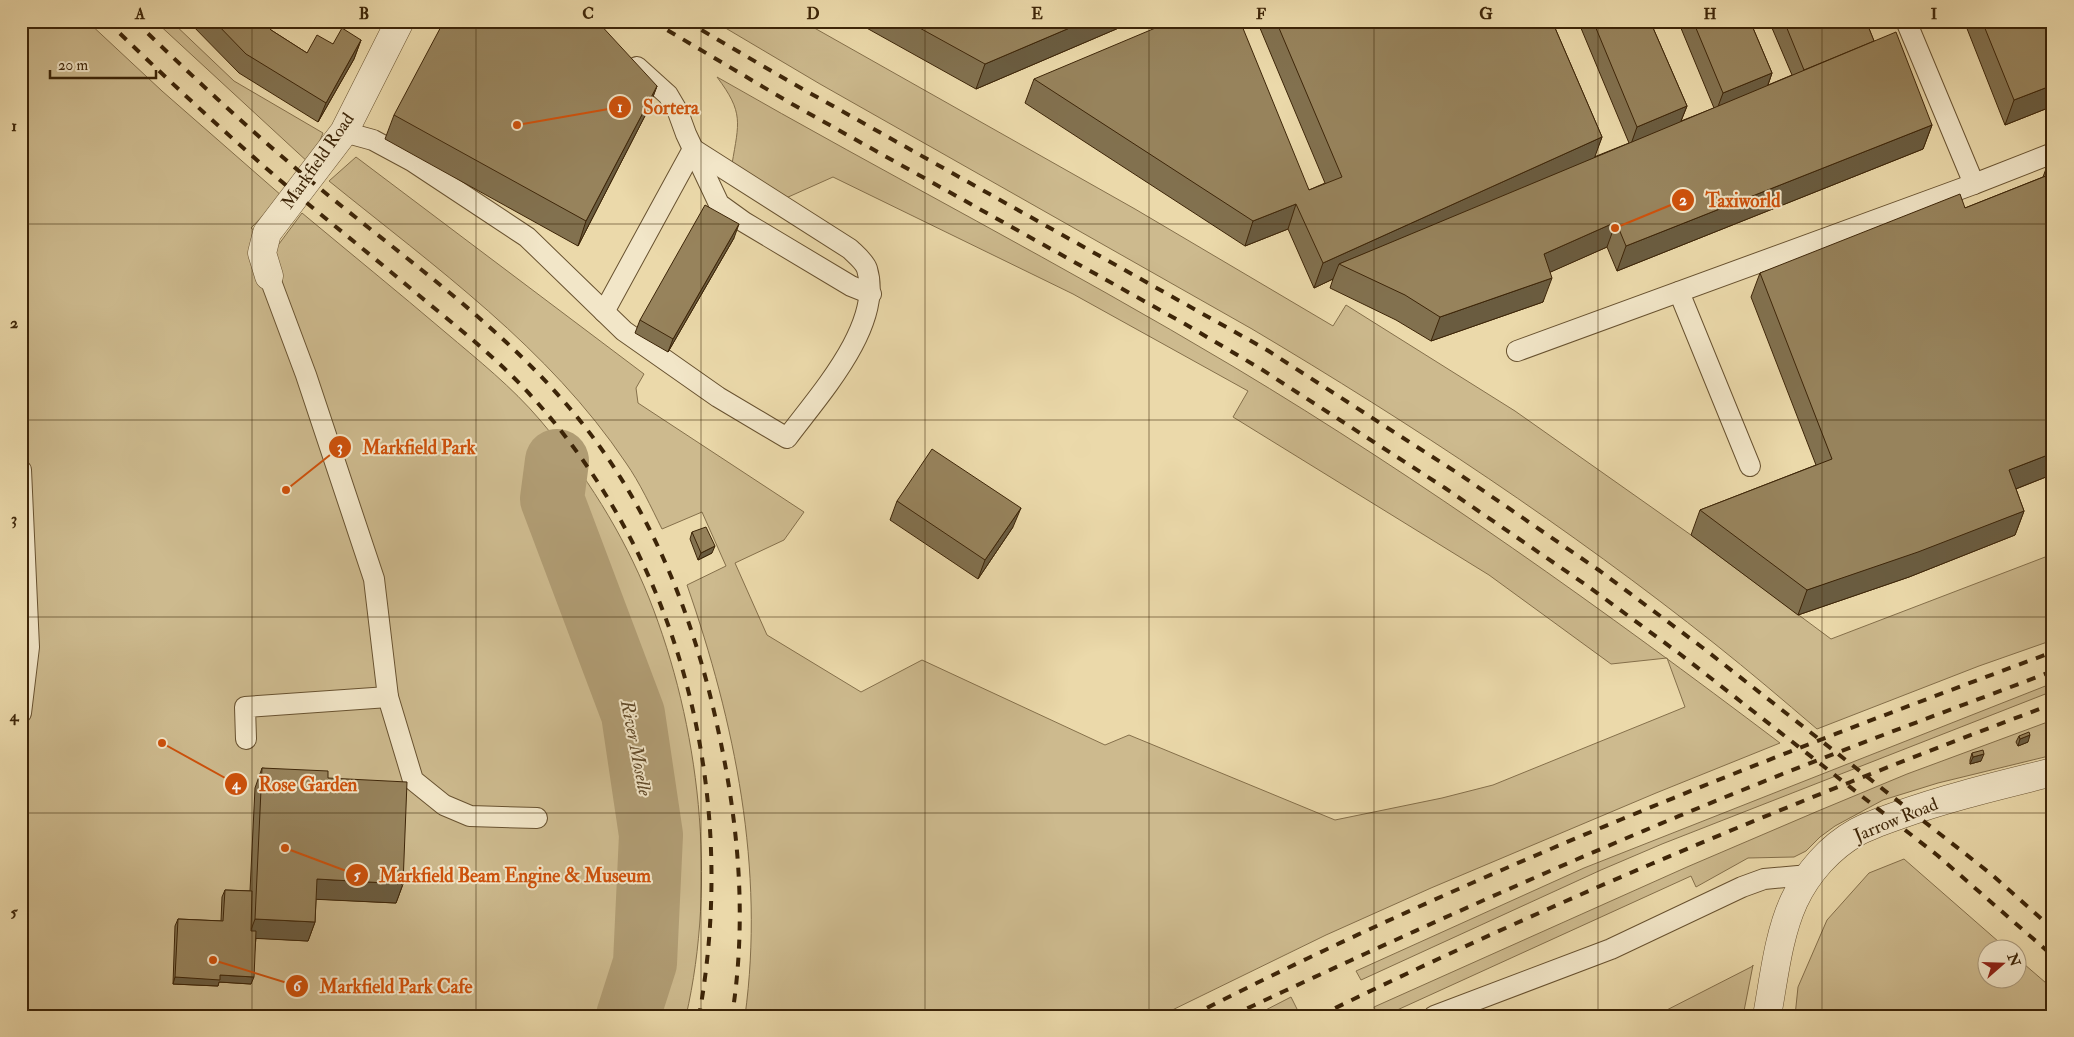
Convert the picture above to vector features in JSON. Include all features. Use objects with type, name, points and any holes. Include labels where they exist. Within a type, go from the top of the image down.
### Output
[{"type":"street","name":"Markfield Road","points":[[269,276],[262,252],[267,233],[344,132],[400,21]]},
{"type":"street","name":"Jarrow Road","points":[[1767,1016],[1784,929],[1794,901],[1809,875],[1822,859],[1856,833],[1873,825],[1925,806],[2053,772]]},
{"type":"lane","points":[[1906,21],[1974,184]]},
{"type":"lane","points":[[626,57],[668,95],[678,112],[719,204],[744,222],[851,286],[871,294]]},
{"type":"lane","points":[[344,132],[373,140],[412,161],[527,237],[624,331],[703,386],[787,438],[852,349],[871,294],[867,267],[850,249],[693,149]]},
{"type":"lane","points":[[604,312],[693,149]]},
{"type":"lane","points":[[1517,351],[1974,184],[2053,153]]},
{"type":"lane","points":[[269,276],[306,375],[374,579],[388,697],[414,780],[444,805],[470,816],[537,818]]},
{"type":"lane","points":[[1679,292],[1750,466]]},
{"type":"lane","points":[[21,470],[29,647],[21,713]]},
{"type":"lane","points":[[246,739],[246,707],[388,697]]},
{"type":"lane","points":[[1434,1016],[1611,949],[1742,886],[1764,879],[1809,875]]},
{"type":"shaded area","points":[[21,21],[87,21],[162,91],[282,196],[251,228],[276,248],[302,213],[506,385],[557,440],[602,504],[639,574],[667,647],[681,698],[691,751],[698,804],[701,858],[700,912],[695,965],[686,1016],[21,1016]]},
{"type":"shaded area","points":[[155,21],[171,21],[234,81],[323,133],[310,164]]},
{"type":"shaded area","points":[[719,21],[802,21],[1135,209],[1333,326],[1346,305],[1515,411],[1691,535],[1831,639],[2053,554],[2053,640],[1979,666],[1817,729],[1728,654],[1604,559],[1547,518],[1430,440],[1252,329],[820,84],[717,23]]},
{"type":"shaded area","points":[[717,77],[1106,293],[1305,410],[1444,501],[1666,658],[1611,664],[1489,575],[1233,417],[1248,391],[1073,294],[833,177],[786,198],[732,164],[737,118],[732,100]]},
{"type":"shaded area","points":[[356,157],[644,374],[636,388],[638,403],[804,512],[784,540],[735,563],[767,635],[861,692],[922,660],[1105,745],[1129,735],[1335,820],[1442,798],[1493,785],[1685,707],[1667,659],[1780,743],[1431,888],[1326,935],[1160,1016],[745,1016],[750,961],[751,906],[748,851],[742,797],[732,743],[719,690],[687,585],[726,566],[702,512],[662,529],[641,487],[626,463],[595,421],[562,383],[488,311],[329,181]]},
{"type":"shaded area","points":[[2053,683],[2053,691],[1662,844],[1361,980],[1356,971],[1584,868]]},
{"type":"shaded area","points":[[2053,720],[2053,755],[1938,783],[1883,800],[1835,826],[1806,851],[1794,857],[1748,858],[1696,887],[1691,876],[1384,1016],[1378,1016],[1374,1007],[1687,867],[1818,811],[1907,774]]},
{"type":"shaded area","points":[[1904,859],[1997,940],[1976,940],[1976,990],[2026,990],[2026,966],[2053,989],[2053,1016],[1795,1016],[1798,987],[1827,920],[1869,873]]},
{"type":"shaded area","points":[[1753,966],[1743,1016],[1655,1016]]},
{"type":"shaded area","points":[[1291,997],[1299,1013],[1293,1016],[1254,1016]]},
{"type":"building","points":[[214,21],[263,21],[271,30],[307,53],[317,35],[333,44],[342,28],[361,40],[326,103],[246,54]]},
{"type":"building","points":[[444,21],[597,21],[657,86],[586,221],[394,115]]},
{"type":"building","points":[[907,21],[1086,21],[985,64]]},
{"type":"building","points":[[1172,21],[1240,21],[1309,190],[1342,177],[1276,21],[1552,21],[1602,137],[1323,263],[1296,204],[1253,221],[1034,79]]},
{"type":"building","points":[[1593,21],[1650,21],[1687,106],[1637,127]]},
{"type":"building","points":[[1693,21],[1750,21],[1772,73],[1723,93]]},
{"type":"building","points":[[1784,21],[1866,21],[1874,41],[1804,70]]},
{"type":"building","points":[[1982,21],[2053,21],[2053,85],[2014,100]]},
{"type":"building","points":[[1896,32],[1932,125],[1626,246],[1616,222],[1544,254],[1552,278],[1440,317],[1405,295],[1339,264]]},
{"type":"building","points":[[2053,164],[2053,428],[2051,429],[2053,432],[2053,453],[2009,470],[2024,511],[1918,552],[1807,590],[1700,510],[1832,459],[1760,273],[1960,194],[1965,208],[2051,174],[2047,166]]},
{"type":"building","points":[[705,205],[739,224],[673,339],[640,320]]},
{"type":"building","points":[[932,449],[1021,508],[985,560],[897,501]]},
{"type":"building","points":[[706,527],[715,546],[701,553],[692,532]]},
{"type":"building","points":[[2029,732],[2030,735],[2020,739],[2019,736]]},
{"type":"building","points":[[1983,750],[1984,754],[1973,757],[1972,753]]},
{"type":"building","points":[[262,768],[328,771],[328,778],[407,782],[403,884],[317,879],[315,922],[255,919]]},
{"type":"building","points":[[225,890],[252,891],[251,931],[256,931],[254,977],[220,975],[220,980],[175,977],[178,919],[223,921]]},
{"type":"waterway","name":"River Moselle","points":[[557,461],[552,499],[633,714],[651,835],[645,963],[628,1016]]},
{"type":"railway","points":[[107,21],[260,163],[464,332],[510,374],[576,451],[622,522],[658,598],[685,678],[703,761],[711,846],[710,931],[699,1016]]},
{"type":"railway","points":[[135,21],[274,150],[467,307],[501,338],[535,370],[566,404],[618,473],[657,544],[673,580],[699,656],[719,734],[732,804],[739,874],[739,945],[732,1016]]},
{"type":"railway","points":[[652,21],[792,104],[1185,324],[1261,369],[1445,488],[1589,587],[1680,654],[1937,855],[2053,956]]},
{"type":"railway","points":[[686,21],[792,83],[1267,350],[1459,474],[1600,571],[1703,648],[1991,874],[2053,929]]},
{"type":"railway","points":[[1191,1016],[1402,914],[1617,821],[1834,734],[2053,652]]},
{"type":"railway","points":[[1231,1016],[1426,926],[1689,812],[1866,741],[2053,671]]},
{"type":"railway","points":[[1319,1016],[1590,890],[1774,813],[2053,704]]},
{"type":"place","name":"Sortera","points":[[517,125]]},
{"type":"place","name":"Taxiworld","points":[[1615,228]]},
{"type":"place","name":"Markfield Park","points":[[286,490]]},
{"type":"place","name":"Rose Garden","points":[[162,743]]},
{"type":"place","name":"Markfield Beam Engine & Museum","points":[[285,848]]},
{"type":"place","name":"Markfield Park Cafe","points":[[213,960]]}]
